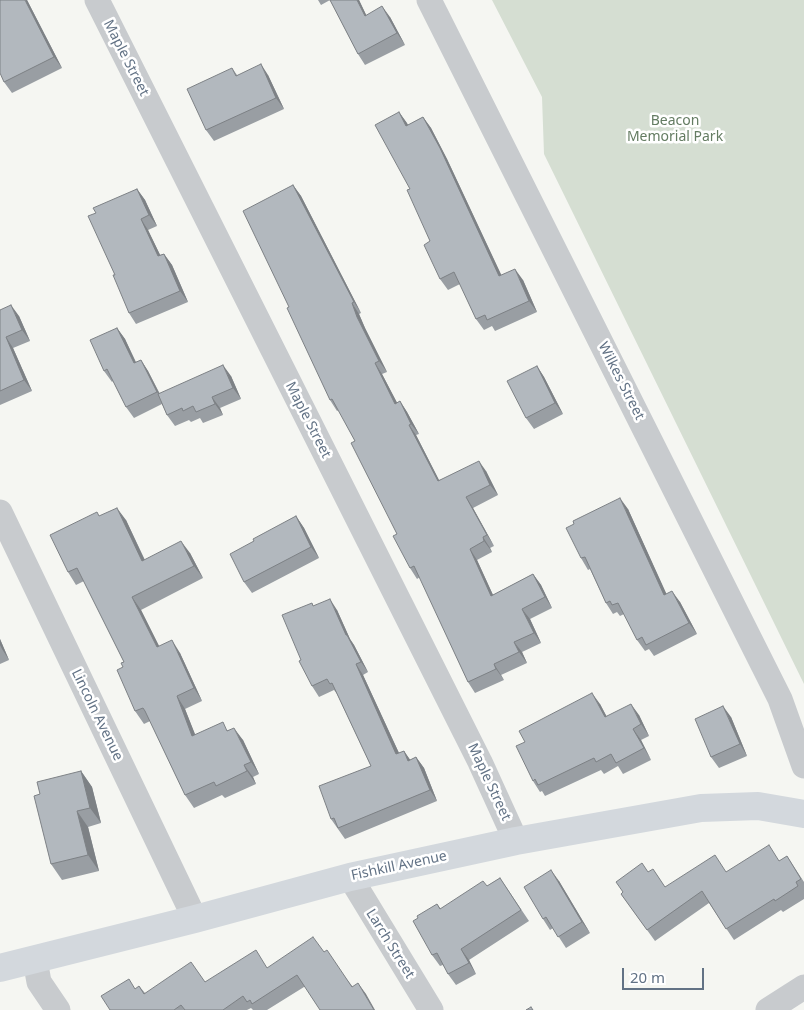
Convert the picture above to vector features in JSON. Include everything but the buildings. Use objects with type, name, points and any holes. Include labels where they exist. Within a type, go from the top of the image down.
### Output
[{"type":"main road","name":"Fishkill Avenue","points":[[0,968],[195,919],[350,877],[516,841],[701,808],[758,806],[804,814]]},
{"type":"street","name":"Maple Street","points":[[97,0],[480,762],[516,841]]},
{"type":"street","name":"Wilkes Street","points":[[430,0],[780,700],[804,766]]},
{"type":"street","name":"Lincoln Avenue","points":[[0,512],[195,919]]},
{"type":"street","name":"Larch Street","points":[[350,877],[431,1010]]},
{"type":"street","points":[[35,960],[39,982],[58,1010]]},
{"type":"street","points":[[768,1010],[804,987]]},
{"type":"green space","name":"Beacon Memorial Park","points":[[492,0],[804,0],[804,684],[544,154],[542,97]]}]
